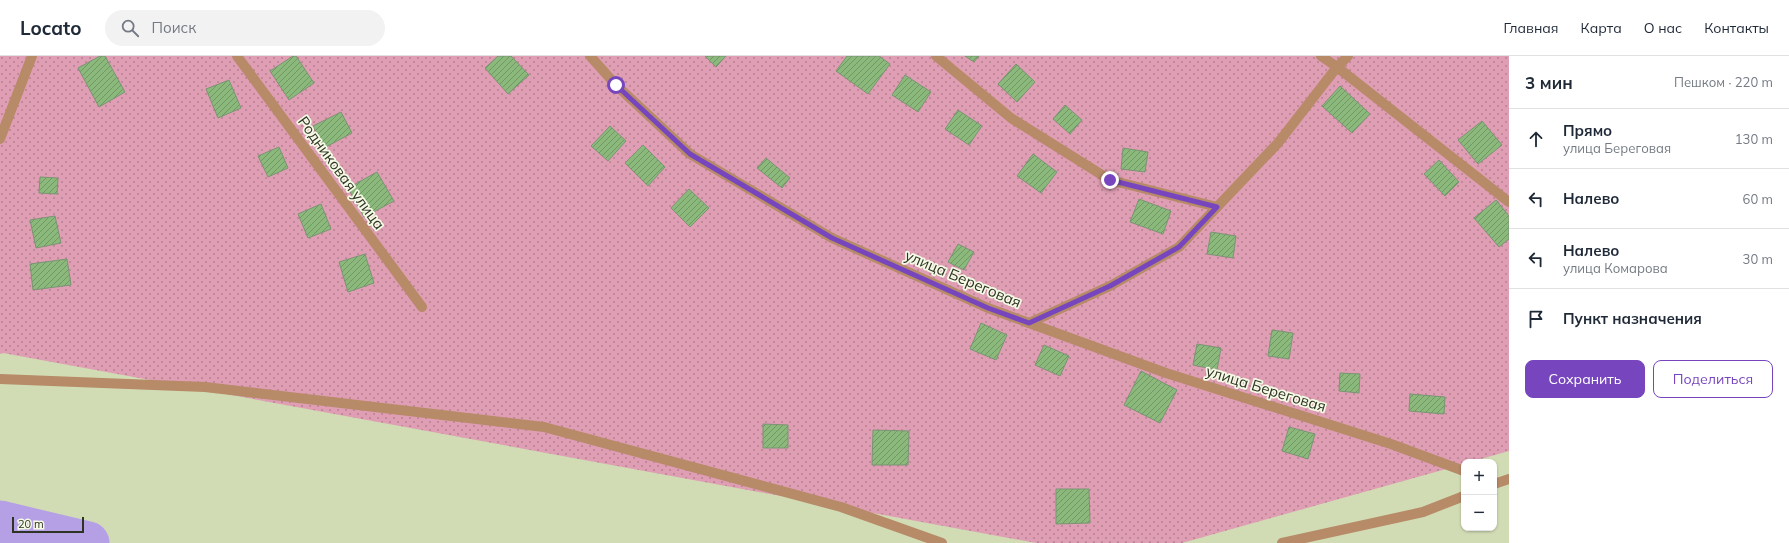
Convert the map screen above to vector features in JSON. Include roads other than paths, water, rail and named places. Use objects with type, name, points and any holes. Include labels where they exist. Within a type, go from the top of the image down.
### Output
[{"type":"street","points":[[0,139],[32,56]]},
{"type":"street","name":"Родниковая улица","points":[[237,56],[422,307]]},
{"type":"street","name":"улица Береговая","points":[[590,56],[616,85],[690,154],[832,238],[988,308],[1166,373],[1391,444],[1461,470]]},
{"type":"street","points":[[936,56],[1011,118],[1110,180],[1217,207]]},
{"type":"street","points":[[1321,56],[1509,202]]},
{"type":"street","points":[[1029,323],[1110,286],[1179,247],[1278,143],[1337,67],[1348,56]]},
{"type":"street","points":[[0,379],[205,387],[544,428],[841,507],[942,543]]},
{"type":"street","points":[[1497,482],[1509,478]]},
{"type":"street","points":[[1282,543],[1423,512],[1461,497]]},
{"type":"waterway","points":[[0,522],[88,543]]}]
